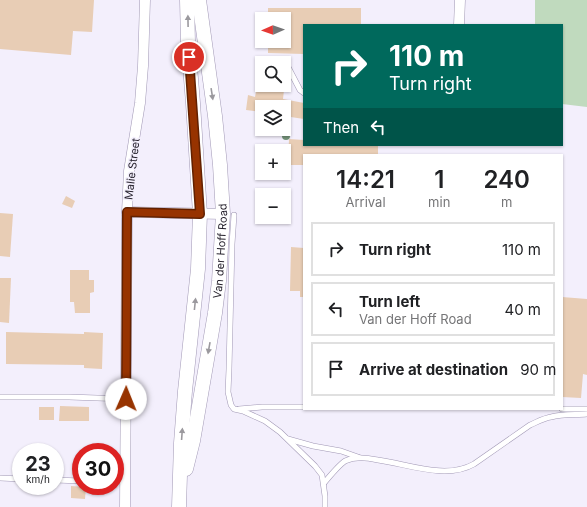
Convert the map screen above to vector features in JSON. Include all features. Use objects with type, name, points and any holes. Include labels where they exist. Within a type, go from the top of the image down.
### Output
[{"type":"main road","name":"Van der Hoff Road","points":[[179,504],[184,398],[198,269],[200,214],[188,42],[187,0]]},
{"type":"main road","name":"Van der Hoff Road","points":[[179,504],[193,441],[215,313],[228,214],[220,165],[215,116],[199,0]]},
{"type":"street","name":"Malie Street","points":[[123,443],[126,399],[127,212],[129,171],[140,103],[143,66],[145,0]]},
{"type":"street","points":[[459,24],[460,0]]},
{"type":"street","points":[[127,212],[228,214]]},
{"type":"street","name":"Malie Street","points":[[123,495],[125,507]]},
{"type":"lane","points":[[291,73],[300,90],[303,92]]},
{"type":"lane","points":[[228,214],[232,244],[228,392],[231,405],[234,409],[265,421],[288,439],[316,466],[322,475],[324,483],[325,507]]},
{"type":"lane","points":[[0,397],[126,399]]},
{"type":"lane","points":[[234,409],[303,407]]},
{"type":"lane","points":[[563,409],[587,409]]},
{"type":"lane","points":[[288,439],[313,446],[341,451],[359,457],[432,470],[448,471],[464,469],[474,464],[530,425],[540,420],[557,416],[587,414]]},
{"type":"lane","points":[[324,483],[340,464],[359,457]]},
{"type":"lane","points":[[0,478],[12,479]]},
{"type":"green space","points":[[535,0],[587,0],[587,107],[563,104],[563,24],[535,24]]},
{"type":"building","points":[[0,0],[94,0],[92,32],[73,31],[71,55],[0,49]]},
{"type":"building","points":[[268,8],[361,8],[361,24],[303,24],[303,54],[268,53],[268,48],[291,48],[291,12],[268,12]]},
{"type":"building","points":[[256,92],[284,92],[283,99],[288,100],[255,100],[255,111],[246,110],[248,95],[255,97]]},
{"type":"building","points":[[291,101],[303,103],[303,119],[291,117]]},
{"type":"building","points":[[289,139],[303,140],[303,146],[378,146],[378,154],[303,154],[303,165],[291,165],[291,144],[289,144]]},
{"type":"building","points":[[66,196],[75,201],[72,208],[62,204]]},
{"type":"building","points":[[0,213],[13,214],[10,257],[0,256]]},
{"type":"building","points":[[291,247],[303,248],[303,297],[300,297],[300,291],[290,291]]},
{"type":"building","points":[[70,270],[89,270],[89,280],[94,280],[94,292],[90,293],[90,313],[75,313],[74,302],[70,302]]},
{"type":"building","points":[[0,278],[11,278],[9,323],[0,322]]},
{"type":"building","points":[[563,297],[587,299],[587,375],[583,374],[581,398],[563,397]]},
{"type":"building","points":[[6,332],[103,333],[102,369],[84,368],[84,365],[6,364]]},
{"type":"building","points":[[60,406],[89,407],[89,421],[59,421]]},
{"type":"building","points":[[39,407],[54,407],[54,420],[39,420]]},
{"type":"building","points":[[71,486],[72,495],[85,495],[85,499],[71,498]]},
{"type":"route","points":[[126,399],[127,212],[200,214],[189,57]]}]
